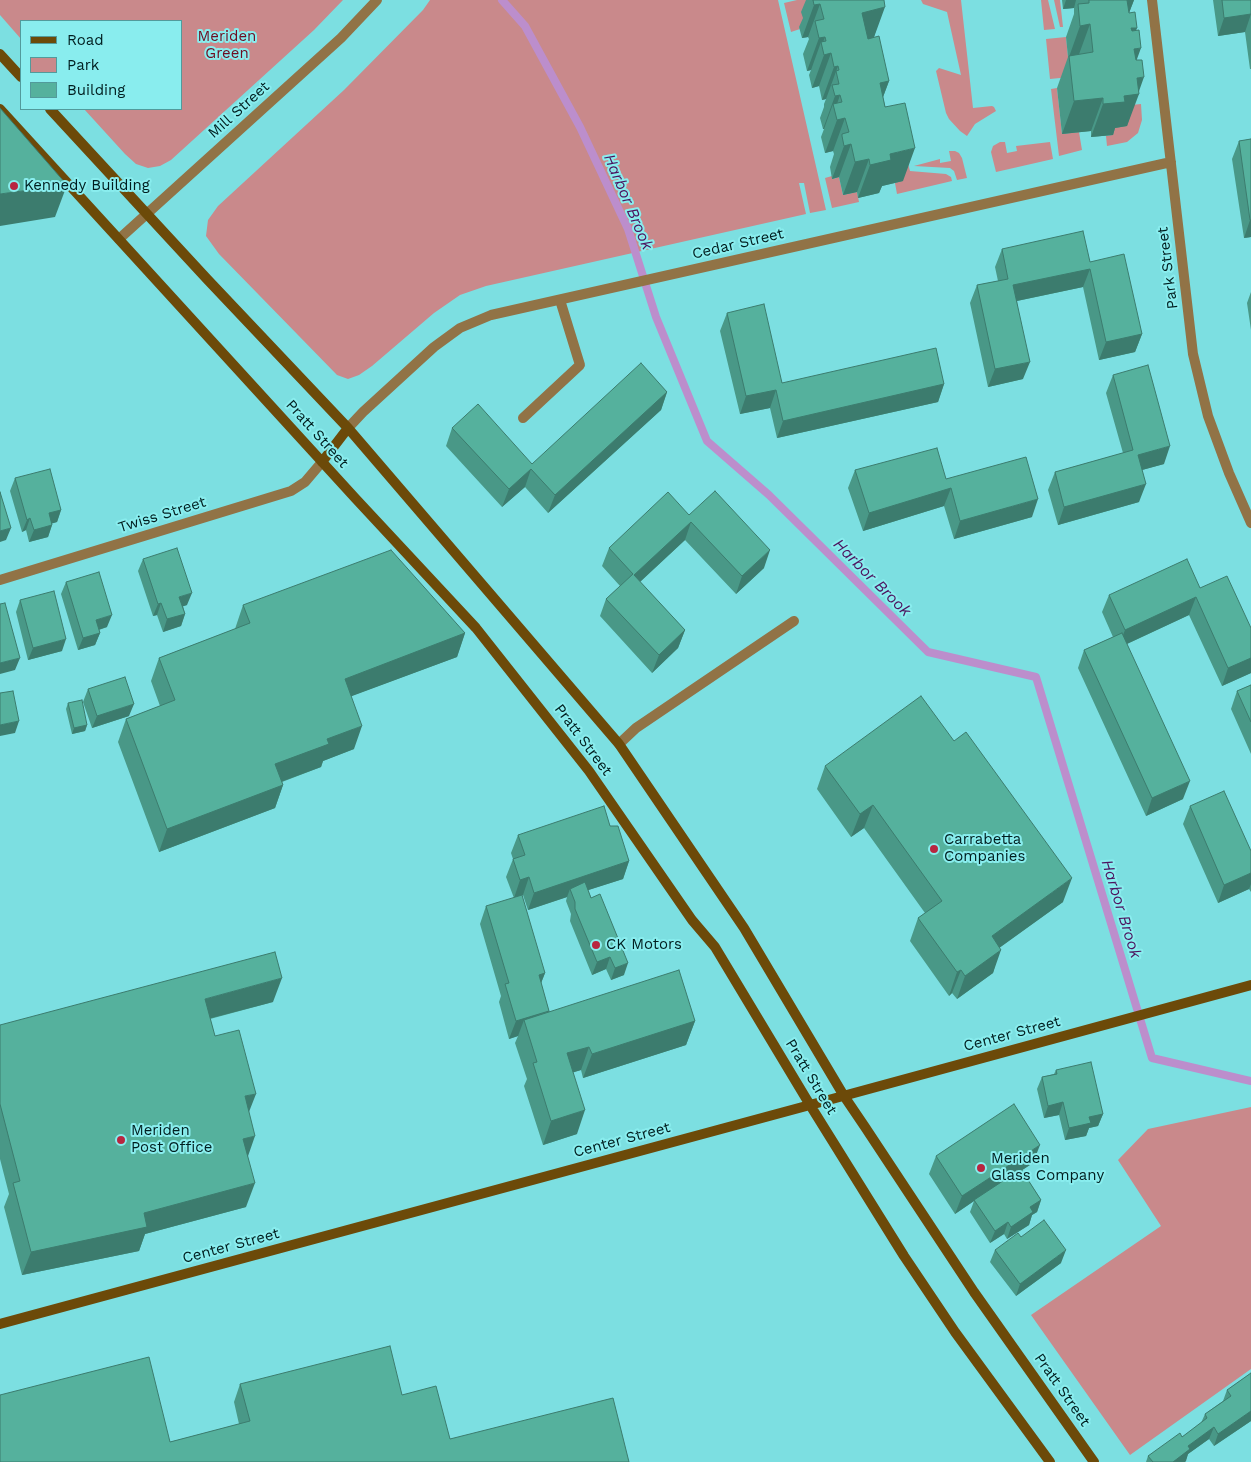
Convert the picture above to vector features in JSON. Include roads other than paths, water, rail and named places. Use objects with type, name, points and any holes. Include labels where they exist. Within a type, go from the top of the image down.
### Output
[{"type":"street","name":"Mill Street","points":[[119,239],[341,38],[377,0]]},
{"type":"street","name":"Park Street","points":[[1152,0],[1193,354],[1208,416],[1229,473],[1251,523]]},
{"type":"street","points":[[0,54],[20,76]]},
{"type":"street","name":"Pratt Street","points":[[0,109],[476,628],[589,771],[692,920],[715,946],[810,1105],[904,1256],[955,1332],[1050,1462]]},
{"type":"street","name":"Pratt Street","points":[[51,110],[348,428],[619,744],[744,928],[844,1096],[974,1292],[1094,1462]]},
{"type":"street","name":"Cedar Street","points":[[348,428],[434,347],[460,328],[491,315],[1171,162]]},
{"type":"street","points":[[524,418],[580,365],[560,300]]},
{"type":"street","points":[[322,462],[348,428]]},
{"type":"street","name":"Twiss Street","points":[[0,580],[291,491],[305,482],[322,462]]},
{"type":"street","points":[[619,744],[636,728],[794,621]]},
{"type":"street","name":"Center Street","points":[[0,1324],[1251,985]]},
{"type":"waterway","name":"Harbor Brook","points":[[502,0],[525,26],[580,127],[628,229],[656,317],[707,441],[769,495],[928,652],[1036,677],[1152,1058],[1251,1081]]},
{"type":"place","name":"Kennedy Building","points":[[14,186]]},
{"type":"place","name":"Carrabetta Companies","points":[[934,849]]},
{"type":"place","name":"CK Motors","points":[[596,945]]},
{"type":"place","name":"Meriden Post Office","points":[[121,1140]]},
{"type":"place","name":"Meriden Glass Company","points":[[981,1168]]},
{"type":"park label","name":"Meriden Green","points":[[227,46]]}]
